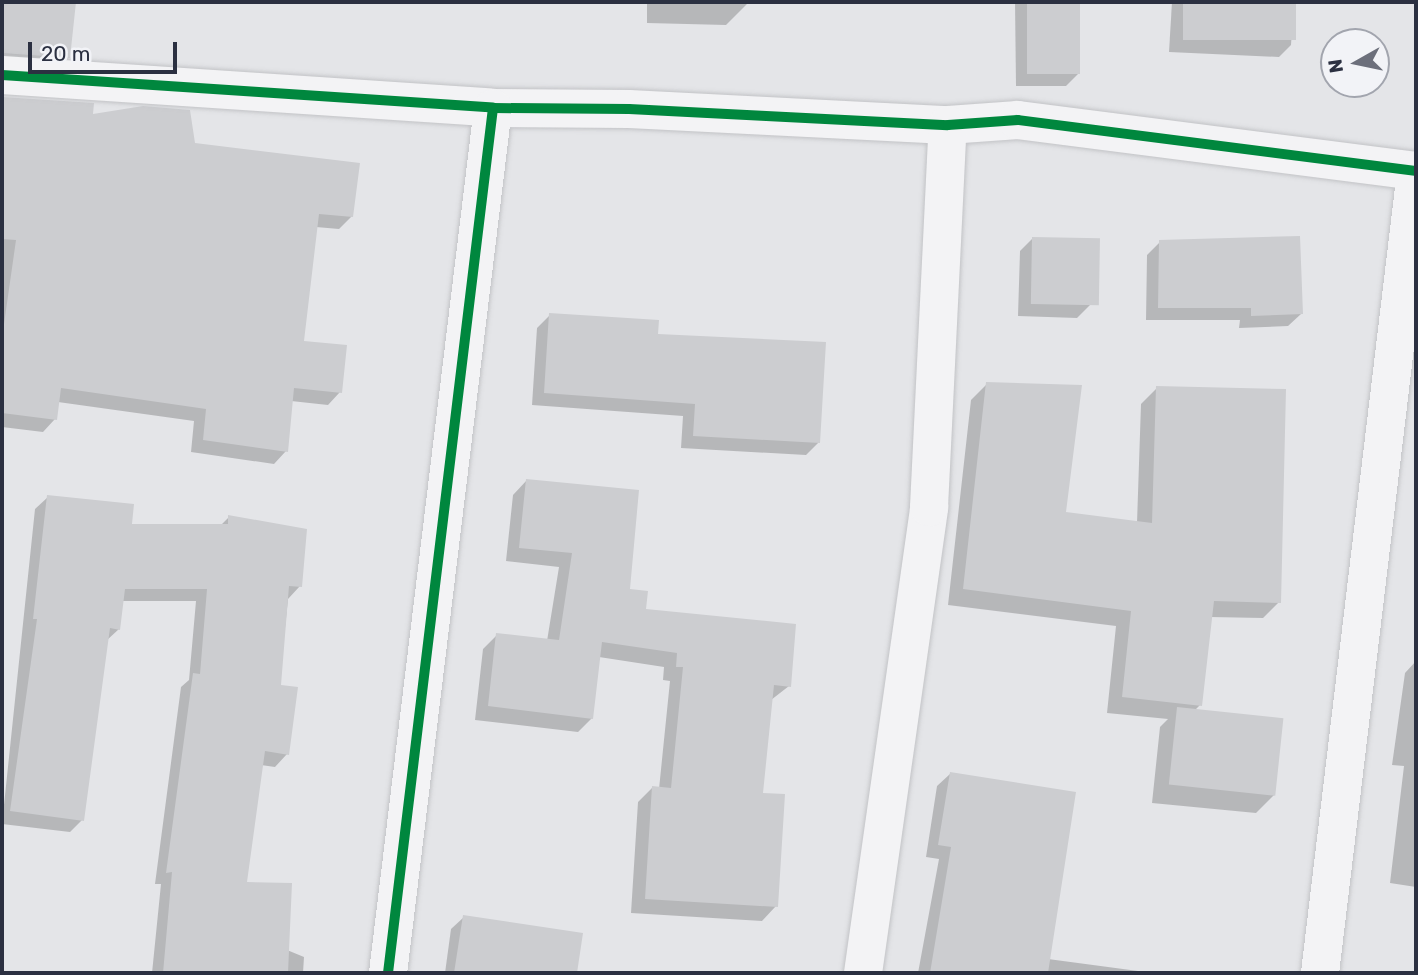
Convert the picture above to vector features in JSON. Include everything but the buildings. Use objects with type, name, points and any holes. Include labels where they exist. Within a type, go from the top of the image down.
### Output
[{"type":"street","points":[[2,75],[493,108],[629,109],[948,125],[1018,120],[1416,171],[1320,973]]},
{"type":"street","points":[[388,973],[493,108]]},
{"type":"street","points":[[863,973],[929,507],[948,125]]},
{"type":"cycle path","points":[[2,75],[493,108],[629,109],[948,125],[1018,120],[1416,171]]},
{"type":"cycle path","points":[[388,973],[493,108]]}]
